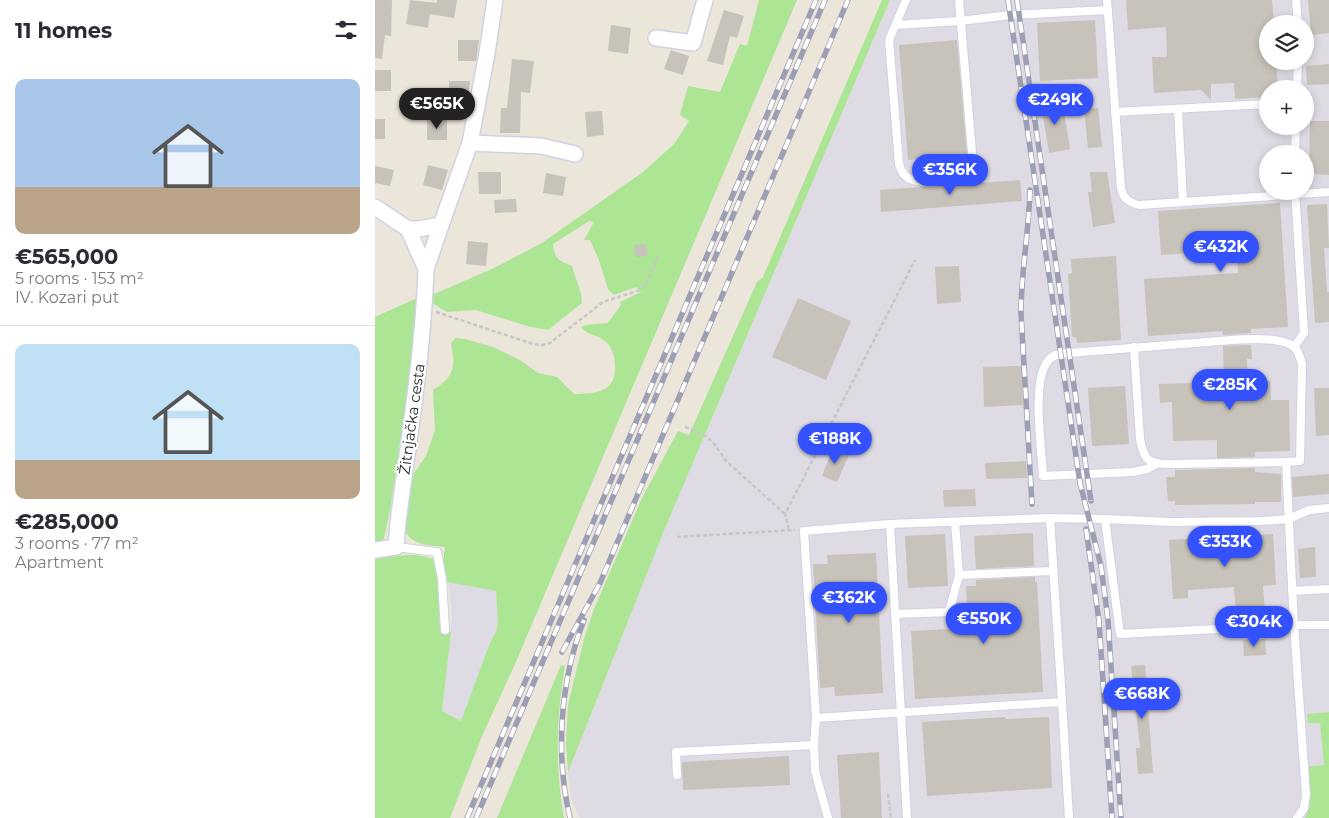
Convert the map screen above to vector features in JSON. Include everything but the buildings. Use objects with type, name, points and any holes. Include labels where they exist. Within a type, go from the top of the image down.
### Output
[{"type":"street","points":[[426,269],[470,143],[495,0]]},
{"type":"street","points":[[656,38],[693,43],[705,0]]},
{"type":"street","points":[[470,143],[541,146],[575,154]]},
{"type":"street","points":[[375,207],[409,229],[418,230],[441,225]]},
{"type":"street","points":[[409,229],[426,269]]},
{"type":"street","name":"Žitnjačka cesta","points":[[396,548],[420,359],[425,310],[426,269]]},
{"type":"street","points":[[375,550],[396,548]]},
{"type":"lane","points":[[907,0],[889,40],[899,164],[905,176],[918,182],[963,177],[970,171],[973,164],[959,0]]},
{"type":"lane","points":[[1107,0],[1122,195],[1126,200],[1139,205],[1259,195]]},
{"type":"lane","points":[[1297,0],[1298,15]]},
{"type":"lane","points":[[896,25],[960,21],[1010,15],[1108,10]]},
{"type":"lane","points":[[1115,112],[1259,105]]},
{"type":"lane","points":[[1177,110],[1183,202]]},
{"type":"lane","points":[[1314,192],[1329,192]]},
{"type":"lane","points":[[1294,347],[1304,333],[1296,200]]},
{"type":"lane","points":[[1258,338],[1285,343],[1294,347],[1299,354],[1302,364],[1300,461],[1156,464],[1133,472],[1043,476],[1038,395],[1039,380],[1043,368],[1052,357],[1060,354],[1134,347],[1258,338]]},
{"type":"lane","points":[[1134,347],[1140,439],[1145,456],[1156,464]]},
{"type":"lane","points":[[1286,462],[1294,625],[1306,795],[1304,808],[1297,818]]},
{"type":"lane","points":[[827,818],[815,771],[816,718],[804,531],[890,524],[1050,518],[1220,523],[1289,519],[1309,510],[1329,508]]},
{"type":"lane","points":[[1050,518],[1069,818]]},
{"type":"lane","points":[[1105,519],[1120,634],[1294,625],[1329,625]]},
{"type":"lane","points":[[895,614],[949,612],[959,575],[955,522]]},
{"type":"lane","points":[[890,524],[907,818]]},
{"type":"lane","points":[[396,548],[437,552],[442,579],[445,630]]},
{"type":"lane","points":[[959,575],[1053,570]]},
{"type":"lane","points":[[1293,591],[1329,589]]},
{"type":"lane","points":[[816,718],[1062,702]]},
{"type":"lane","points":[[677,775],[676,752],[814,745]]},
{"type":"path","points":[[425,310],[442,313],[533,344],[543,345],[550,343],[603,302],[640,290],[646,284],[658,256]]},
{"type":"path","points":[[785,514],[915,260]]},
{"type":"path","points":[[685,427],[705,435],[713,442],[726,461],[785,514],[789,529]]},
{"type":"path","points":[[677,537],[789,529],[804,531]]},
{"type":"path","points":[[888,794],[891,818]]},
{"type":"shaded area","points":[[890,0],[1329,0],[1329,712],[1307,714],[1320,723],[1324,766],[1310,798],[1310,806],[1305,818],[580,818],[572,801],[568,772],[663,533]]},
{"type":"shaded area","points":[[448,582],[496,591],[497,629],[488,648],[462,721],[442,711],[452,614]]},
{"type":"green space","points":[[759,0],[797,0],[515,664],[482,736],[450,818],[375,818],[375,559],[419,555],[433,559],[437,574],[443,631],[451,632],[442,711],[461,721],[497,629],[496,591],[445,580],[443,564],[445,547],[416,542],[407,535],[404,529],[410,479],[426,456],[435,430],[433,390],[445,381],[452,371],[451,344],[455,338],[493,347],[520,360],[538,373],[557,377],[574,394],[597,392],[603,390],[612,382],[615,366],[614,357],[605,341],[581,327],[608,323],[621,305],[620,302],[641,292],[636,287],[614,295],[608,289],[599,260],[590,240],[584,240],[594,222],[589,221],[553,244],[558,259],[572,266],[580,289],[582,303],[548,330],[527,326],[476,310],[447,312],[430,302],[432,295],[494,268],[542,243],[643,172],[674,144],[689,121],[680,115],[688,86],[720,92],[740,44],[747,46]]},
{"type":"green space","points":[[882,0],[890,0],[663,533],[568,772],[566,744],[568,705],[584,639],[594,609],[642,498],[678,431],[689,435],[757,282],[763,277]]},
{"type":"green space","points":[[417,298],[419,307],[416,337],[390,510],[384,538],[380,544],[375,545],[375,317]]},
{"type":"green space","points":[[561,665],[565,666],[558,723],[558,761],[564,818],[497,818]]},
{"type":"green space","points":[[1329,712],[1329,818],[1305,818],[1310,806],[1308,767],[1324,765],[1320,723],[1308,723],[1307,714]]},
{"type":"railway","points":[[467,818],[816,0]]},
{"type":"railway","points":[[476,818],[825,0]]},
{"type":"railway","points":[[562,652],[600,583],[848,0]]},
{"type":"railway","points":[[1008,0],[1080,483],[1101,566],[1108,620],[1121,818]]},
{"type":"railway","points":[[1017,0],[1091,501]]},
{"type":"railway","points":[[1030,190],[1021,313],[1032,504]]},
{"type":"railway","points":[[1086,529],[1099,621],[1112,818]]},
{"type":"railway","points":[[570,818],[562,769],[562,718],[570,668],[584,620]]}]
